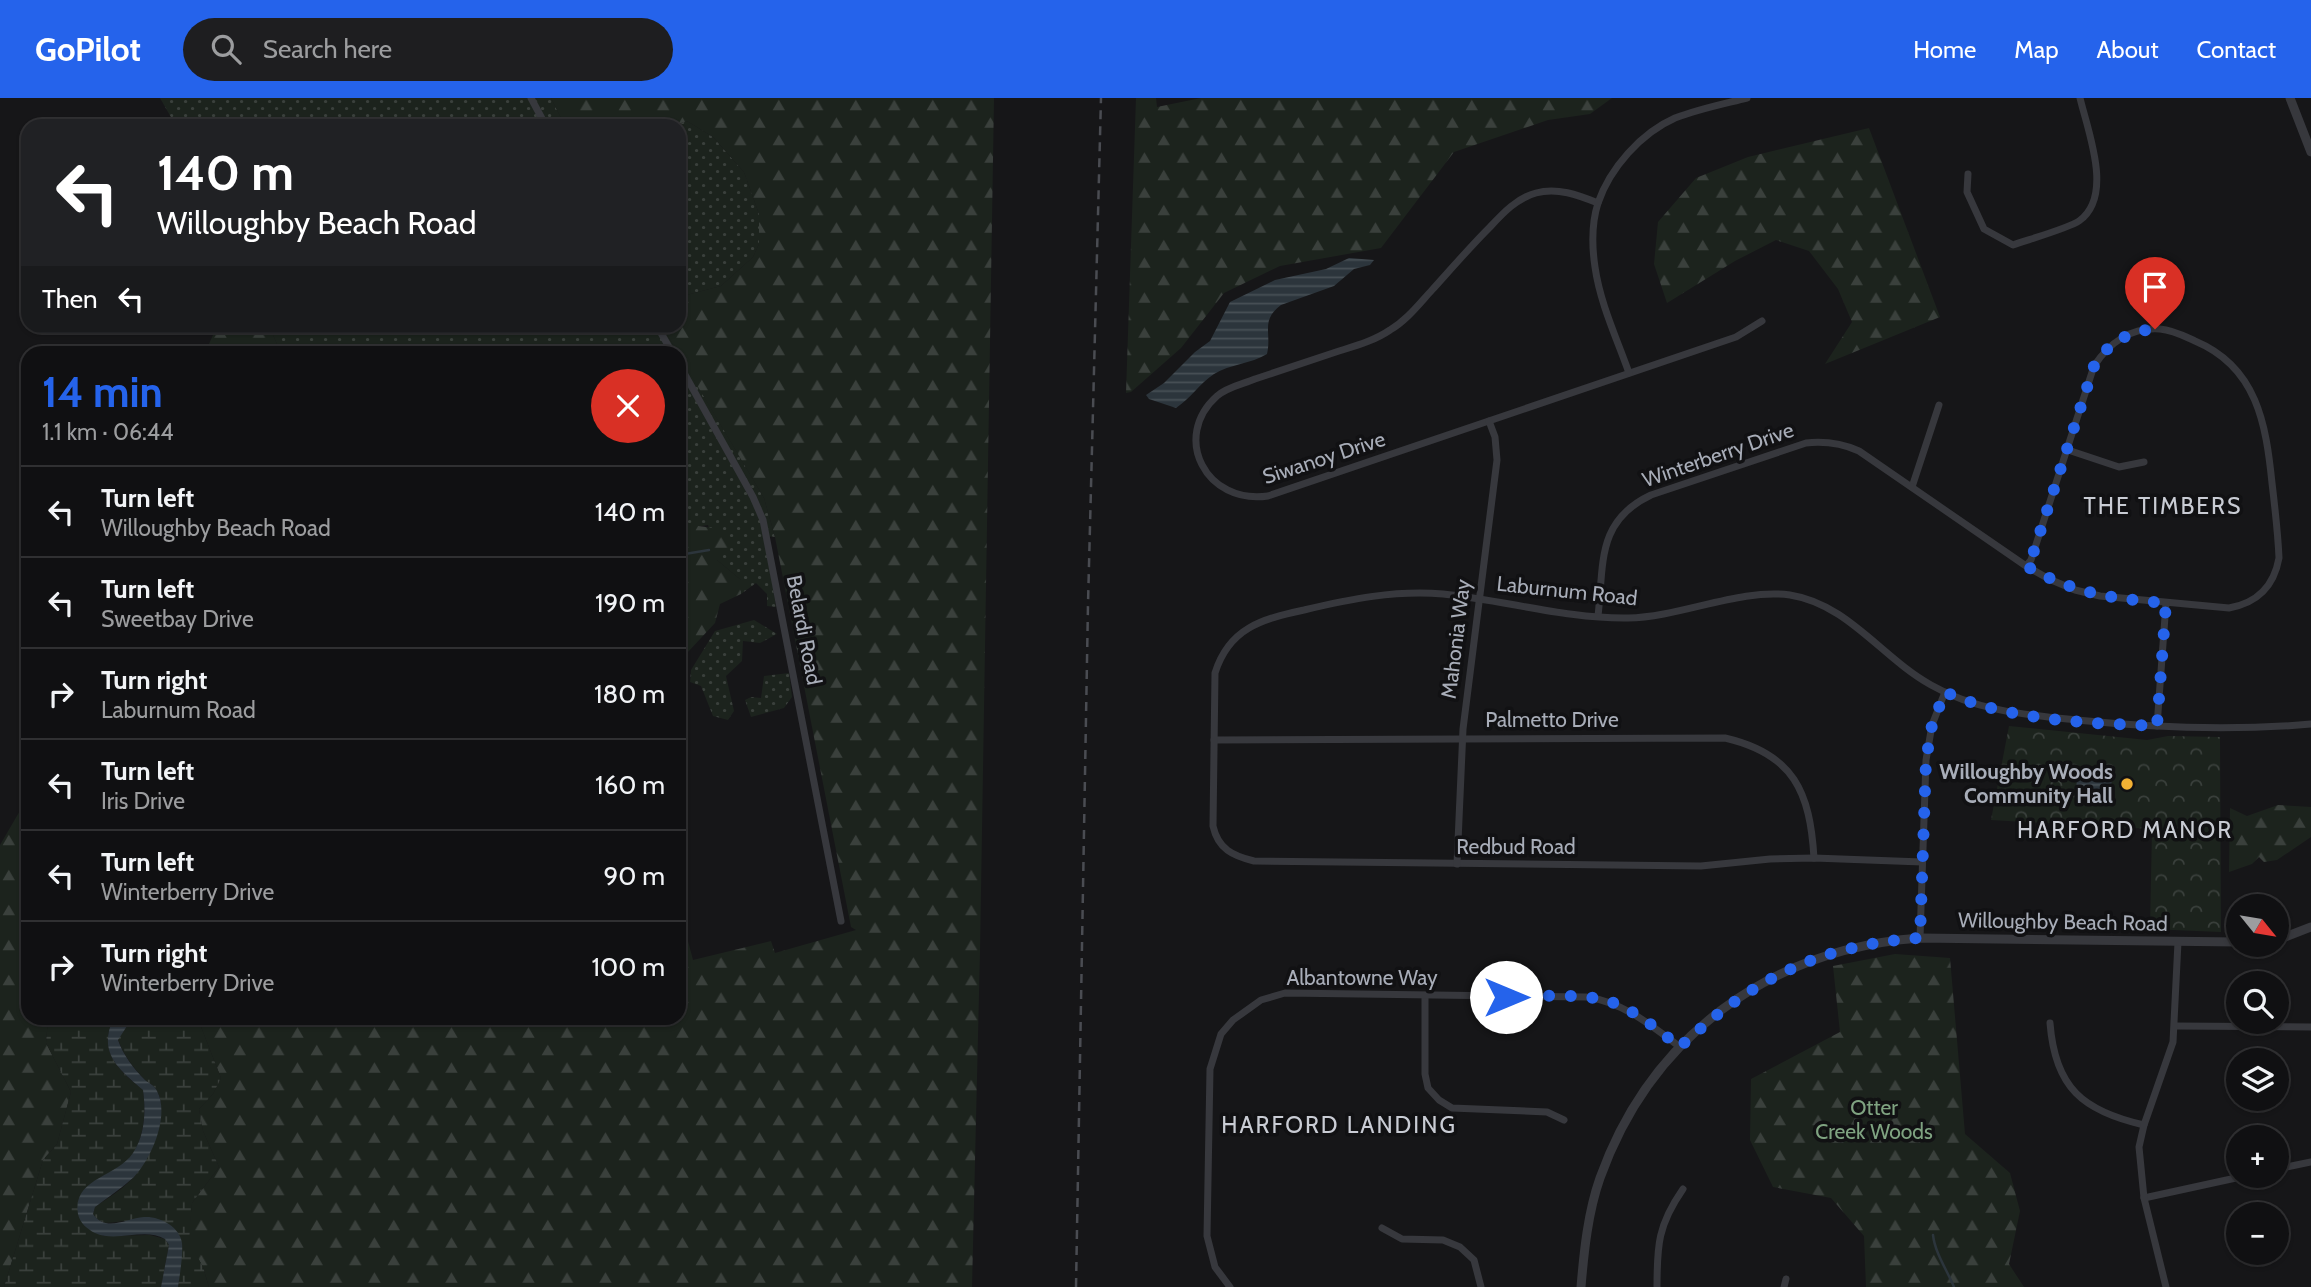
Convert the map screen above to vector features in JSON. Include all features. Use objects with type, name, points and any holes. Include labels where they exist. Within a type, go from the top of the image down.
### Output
[{"type":"street","points":[[531,98],[543,119]]},
{"type":"street","points":[[1629,373],[1595,268],[1594,226],[1598,203],[1612,176],[1631,149],[1650,133],[1673,119],[1747,98]]},
{"type":"street","points":[[1968,174],[1967,192],[1984,229],[2013,245],[2079,221],[2091,208],[2098,192],[2098,176],[2080,98]]},
{"type":"street","points":[[2290,98],[2311,152]]},
{"type":"street","name":"Siwanoy Drive","points":[[1598,203],[1554,190],[1536,193],[1519,201],[1504,212],[1406,318],[1390,331],[1372,340],[1242,384],[1218,395],[1208,407],[1200,424],[1197,440],[1203,469],[1214,482],[1232,493],[1253,498],[1268,496],[1736,338],[1762,321]]},
{"type":"street","name":"Winterberry Drive","points":[[1598,616],[1608,537],[1624,511],[1651,495],[1806,443],[1822,442],[1844,445],[1858,451],[2026,566],[2075,590],[2111,598],[2166,603],[2229,608],[2244,605],[2264,591],[2277,569],[2278,543],[2266,428],[2252,392],[2224,359],[2201,343],[2166,330],[2141,330],[2113,343],[2102,354],[2094,366],[2031,560],[2026,566]]},
{"type":"street","name":"Belardi Road","points":[[686,377],[763,520],[841,921]]},
{"type":"street","points":[[1912,486],[1939,405]]},
{"type":"street","name":"Mahonia Way","points":[[1457,864],[1462,738],[1497,460],[1495,437],[1489,421]]},
{"type":"street","points":[[2067,450],[2119,467],[2144,462]]},
{"type":"street","name":"Laburnum Road","points":[[1214,740],[1215,673],[1228,644],[1240,633],[1255,624],[1286,614],[1380,594],[1444,594],[1629,618],[1672,613],[1750,596],[1769,594],[1807,599],[1841,616],[1899,664],[1945,692],[1992,710],[2157,726],[2277,727],[2311,723]]},
{"type":"street","points":[[2157,726],[2166,603]]},
{"type":"street","points":[[1920,938],[1928,741],[1945,692]]},
{"type":"street","name":"Palmetto Drive","points":[[1214,740],[1725,738],[1741,741],[1781,763],[1799,786],[1812,822],[1814,858]]},
{"type":"street","name":"Redbud Road","points":[[1214,740],[1213,826],[1220,845],[1236,856],[1254,861],[1701,866],[1770,859],[1814,858],[1922,862]]},
{"type":"street","points":[[2289,935],[2311,927]]},
{"type":"street","name":"Willoughby Beach Road","points":[[1581,1287],[1589,1217],[1599,1179],[1619,1130],[1653,1078],[1680,1047],[1712,1017],[1741,996],[1792,968],[1826,954],[1892,940],[1920,938],[2226,942]]},
{"type":"street","points":[[2166,1287],[2144,1198],[2139,1147],[2173,1042],[2178,942]]},
{"type":"street","name":"Albantowne Way","points":[[1230,1287],[1215,1267],[1207,1236],[1210,1069],[1221,1034],[1247,1008],[1261,1000],[1285,993],[1600,999],[1625,1009],[1680,1047]]},
{"type":"street","points":[[1425,996],[1425,1074],[1429,1088],[1439,1100],[1452,1108],[1547,1112],[1564,1120]]},
{"type":"street","points":[[2050,1023],[2052,1051],[2077,1095],[2104,1114],[2144,1125]]},
{"type":"street","points":[[2175,1026],[2311,1027]]},
{"type":"street","points":[[2289,1167],[2311,1162]]},
{"type":"street","points":[[2144,1198],[2226,1180]]},
{"type":"street","points":[[1657,1287],[1660,1230],[1683,1189]]},
{"type":"street","points":[[1382,1228],[1402,1239],[1443,1240],[1460,1247],[1474,1260],[1481,1287]]},
{"type":"green space","points":[[160,98],[551,98],[562,119],[172,119]]},
{"type":"green space","points":[[551,98],[994,98],[972,1287],[209,1287],[203,1267],[188,1241],[192,1203],[219,1167],[203,1131],[199,1109],[213,1094],[221,1078],[200,1025],[686,1025],[686,934],[693,960],[771,941],[775,953],[856,930],[851,927],[775,537],[764,498],[686,366],[686,346],[674,346],[666,333],[686,333],[686,295],[721,286],[753,257],[759,244],[759,214],[744,172],[713,137],[686,119],[562,119]]},
{"type":"green space","points":[[1136,98],[1156,98],[1157,107],[1201,98],[1612,98],[1590,114],[1548,120],[1454,152],[1381,248],[1280,266],[1224,293],[1181,348],[1131,392],[1126,393]]},
{"type":"green space","points":[[686,121],[713,137],[744,172],[759,214],[759,244],[753,257],[721,286],[686,295]]},
{"type":"green space","points":[[1869,128],[1940,317],[1825,364],[1852,322],[1838,289],[1809,251],[1776,240],[1735,261],[1667,303],[1654,264],[1658,222],[1696,178],[1748,157]]},
{"type":"green space","points":[[214,333],[272,333],[278,346],[208,346]]},
{"type":"green space","points":[[272,333],[666,333],[674,346],[278,346]]},
{"type":"green space","points":[[686,366],[764,498],[775,537],[765,536],[776,607],[767,606],[767,594],[756,583],[741,594],[741,580],[717,560],[708,525],[695,527],[686,524]]},
{"type":"green space","points":[[686,523],[725,531],[732,545],[717,560],[741,580],[741,594],[720,604],[715,623],[687,653]]},
{"type":"green space","points":[[754,620],[777,634],[760,643],[743,641],[742,661],[726,676],[734,711],[728,720],[713,716],[701,686],[690,682],[691,670],[715,631]]},
{"type":"green space","points":[[789,673],[792,697],[784,708],[751,717],[745,700],[751,697],[761,698],[764,676]]},
{"type":"green space","points":[[2009,726],[2147,740],[2168,736],[2220,737],[2221,932],[2150,929],[2152,829],[1991,820]]},
{"type":"green space","points":[[2012,767],[2046,771],[2043,792],[2009,788]]},
{"type":"green space","points":[[2278,805],[2311,807],[2311,837],[2277,860],[2264,862],[2259,857],[2252,864],[2229,872],[2230,808],[2247,816]]},
{"type":"green space","points":[[21,809],[21,1025],[48,1025],[46,1043],[71,1092],[57,1144],[43,1160],[4,1287],[0,1287],[0,845]]},
{"type":"green space","name":"Otter Creek Woods","points":[[1895,954],[1950,958],[1965,1134],[2010,1173],[2020,1211],[2009,1264],[2024,1287],[1866,1287],[1864,1236],[1831,1198],[1773,1187],[1750,1140],[1751,1079],[1840,1032],[1833,966]]},
{"type":"green space","points":[[48,1025],[111,1025],[109,1051],[119,1067],[143,1090],[141,1135],[132,1155],[125,1164],[98,1179],[80,1196],[103,1236],[150,1235],[165,1239],[169,1245],[161,1287],[4,1287],[43,1160],[57,1144],[71,1092],[46,1043]]},
{"type":"green space","points":[[200,1025],[221,1078],[213,1094],[199,1109],[203,1131],[219,1167],[192,1203],[189,1241],[203,1267],[209,1287],[178,1287],[182,1243],[134,1222],[105,1223],[93,1214],[95,1207],[125,1185],[140,1169],[152,1148],[160,1123],[161,1111],[157,1091],[133,1066],[118,1039],[127,1026]]},
{"type":"shaded area","points":[[1349,258],[1374,260],[1370,265],[1354,269],[1334,286],[1281,305],[1269,322],[1267,354],[1214,374],[1176,408],[1149,399],[1146,395],[1164,383],[1210,341],[1230,302],[1275,280],[1326,269]]},
{"type":"shaded area","points":[[2077,772],[2112,774],[2111,791],[2086,790],[2085,800],[2076,800]]},
{"type":"shaded area","points":[[111,1025],[128,1025],[118,1040],[133,1066],[156,1089],[160,1101],[160,1124],[153,1148],[141,1169],[95,1207],[93,1214],[98,1220],[110,1224],[150,1217],[173,1227],[182,1243],[178,1287],[161,1287],[169,1245],[165,1239],[148,1234],[103,1236],[87,1228],[78,1214],[78,1202],[88,1185],[126,1161],[137,1146],[142,1131],[143,1090],[113,1059],[109,1051]]},
{"type":"waterway","points":[[686,554],[709,550]]},
{"type":"waterway","points":[[1933,1235],[1954,1287]]},
{"type":"railway","points":[[1076,1287],[1088,604],[1101,98]]},
{"type":"place","name":"Willoughby Woods Community Hall","points":[[2127,784]]},
{"type":"district","name":"THE TIMBERS","points":[[2163,506]]},
{"type":"district","name":"HARFORD MANOR","points":[[2125,830]]},
{"type":"district","name":"HARFORD LANDING","points":[[1339,1125]]},
{"type":"route","points":[[1506,997],[1586,997],[1608,1001],[1625,1009],[1680,1047],[1712,1017],[1741,996],[1792,968],[1826,954],[1892,940],[1920,938],[1926,760],[1932,725],[1945,692],[1992,710],[2022,715],[2157,726],[2166,603],[2123,600],[2075,590],[2026,566],[2031,560],[2094,366],[2113,343],[2141,330],[2155,329]]}]
